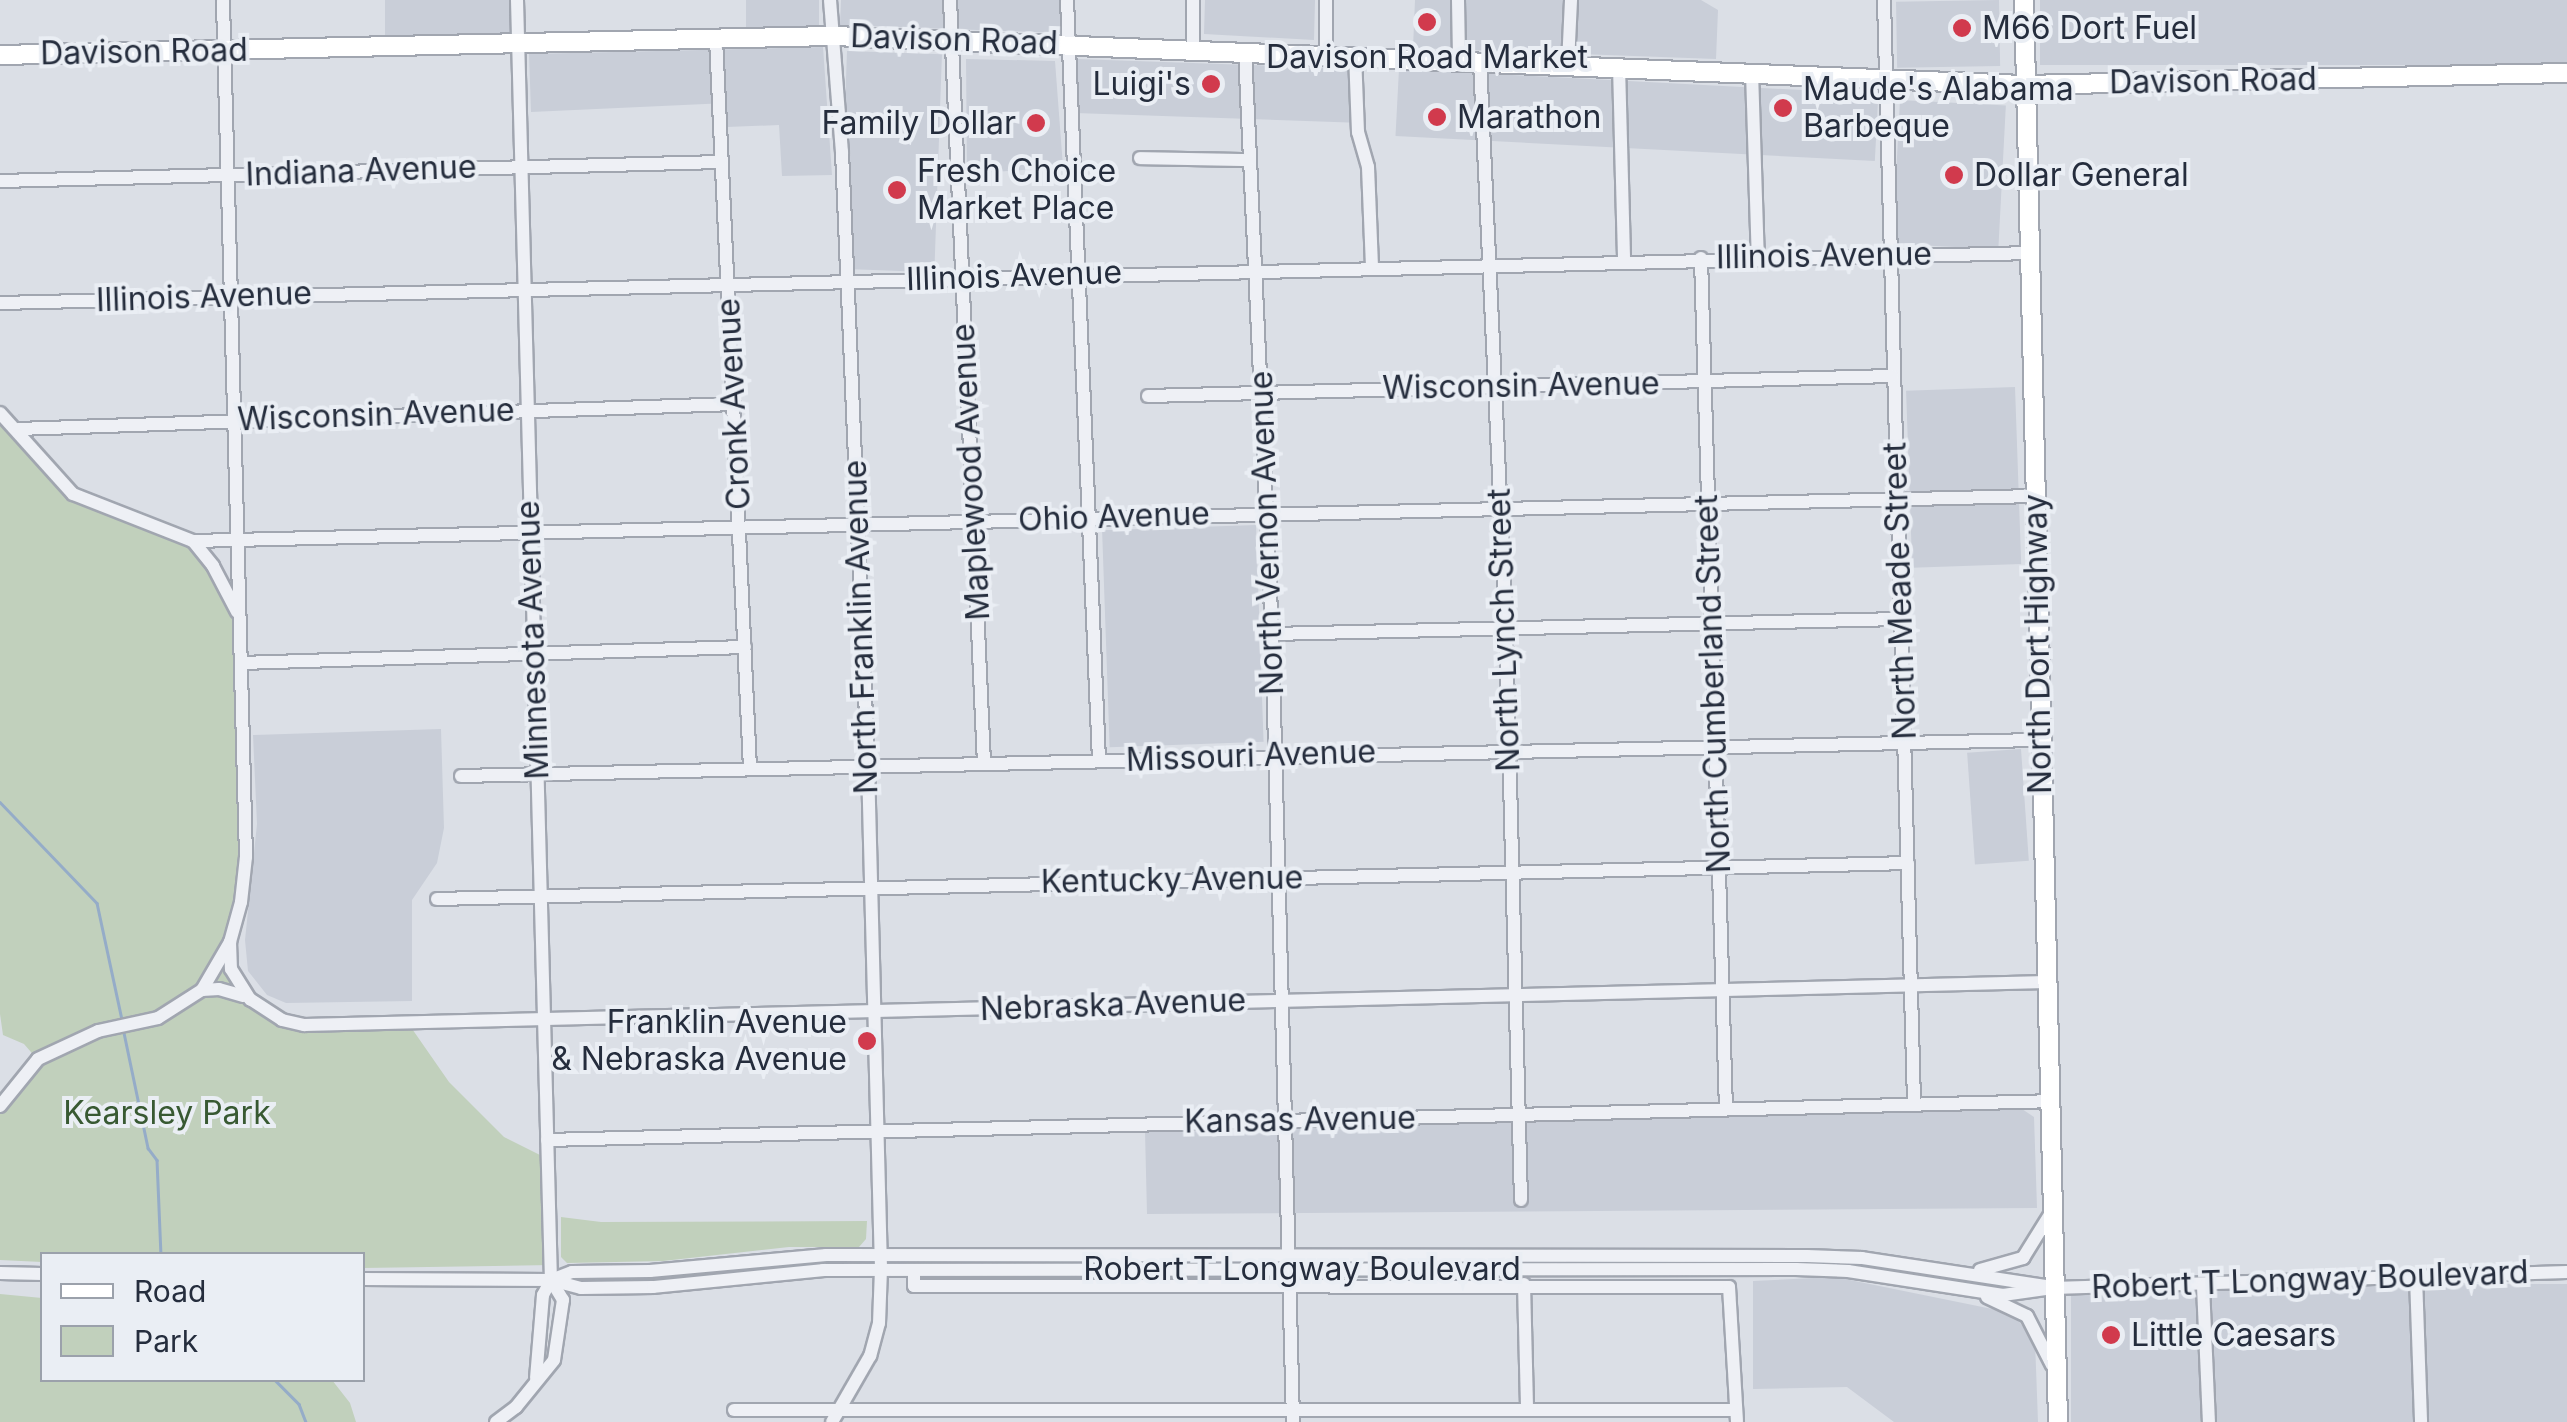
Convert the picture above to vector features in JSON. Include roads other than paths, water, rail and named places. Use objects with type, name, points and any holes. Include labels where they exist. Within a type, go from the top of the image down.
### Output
[{"type":"main road","name":"North Dort Highway","points":[[2024,0],[2058,1422]]},
{"type":"main road","name":"Davison Road","points":[[0,55],[834,36],[1355,54],[2024,85],[2567,73]]},
{"type":"street","points":[[222,0],[246,858],[230,942],[231,970],[250,1000]]},
{"type":"street","name":"Minnesota Avenue","points":[[496,1422],[516,1407],[536,1378],[550,1370],[562,1328],[563,1300],[551,1280],[517,0]]},
{"type":"street","name":"North Franklin Avenue","points":[[830,0],[868,765],[880,1262],[879,1323],[870,1356],[834,1415]]},
{"type":"street","name":"Maplewood Avenue","points":[[950,0],[984,764]]},
{"type":"street","points":[[1068,0],[1099,760]]},
{"type":"street","points":[[1193,0],[1193,48]]},
{"type":"street","points":[[1326,0],[1326,53]]},
{"type":"street","points":[[1458,0],[1459,59]]},
{"type":"street","points":[[1568,64],[1571,0]]},
{"type":"street","name":"North Meade Street","points":[[1884,0],[1914,1104]]},
{"type":"street","name":"Cronk Avenue","points":[[716,39],[750,768]]},
{"type":"street","name":"North Vernon Avenue","points":[[1245,51],[1272,634],[1293,1416]]},
{"type":"street","points":[[1355,54],[1358,132],[1368,167],[1372,268]]},
{"type":"street","name":"North Lynch Street","points":[[1480,61],[1506,628],[1521,1200]]},
{"type":"street","points":[[1620,66],[1624,261]]},
{"type":"street","points":[[1752,72],[1758,258]]},
{"type":"street","points":[[1140,158],[1250,160]]},
{"type":"street","name":"Indiana Avenue","points":[[0,181],[721,162]]},
{"type":"street","name":"Illinois Avenue","points":[[0,302],[1701,258],[2028,254]]},
{"type":"street","name":"North Cumberland Street","points":[[1701,258],[1726,1109]]},
{"type":"street","name":"Wisconsin Avenue","points":[[1148,396],[1893,376]]},
{"type":"street","name":"Wisconsin Avenue","points":[[18,430],[734,404]]},
{"type":"street","points":[[0,413],[74,494],[193,541],[213,566],[240,618]]},
{"type":"street","name":"Ohio Avenue","points":[[193,541],[2034,496]]},
{"type":"street","points":[[1272,634],[1901,619]]},
{"type":"street","points":[[241,663],[746,647]]},
{"type":"street","name":"Missouri Avenue","points":[[461,776],[1905,740],[2040,740]]},
{"type":"street","name":"Kentucky Avenue","points":[[437,899],[1908,862]]},
{"type":"street","points":[[0,1106],[5,1090],[38,1059],[72,1040],[180,1008],[202,990],[230,942]]},
{"type":"street","name":"Nebraska Avenue","points":[[202,990],[219,989],[250,1000],[282,1020],[304,1025],[2046,982]]},
{"type":"street","name":"Kansas Avenue","points":[[548,1140],[2052,1101]]},
{"type":"street","points":[[1942,1272],[2015,1263],[2037,1242],[2052,1204]]},
{"type":"street","points":[[1778,1256],[1789,1269]]},
{"type":"street","name":"Robert T Longway Boulevard","points":[[880,1262],[914,1270],[1778,1256],[1862,1258],[1942,1272],[2024,1280],[2053,1288]]},
{"type":"street","name":"Robert T Longway Boulevard","points":[[365,1278],[551,1280],[572,1272],[880,1262],[1290,1262],[1848,1271],[1975,1292],[2020,1294],[2053,1288],[2567,1272]]},
{"type":"street","points":[[734,1410],[947,1416],[1412,1416],[1528,1410],[1645,1417],[1736,1416],[1729,1287],[914,1286],[914,1270]]},
{"type":"street","points":[[0,1273],[40,1274]]},
{"type":"street","points":[[2416,1276],[2421,1422]]},
{"type":"street","points":[[1524,1284],[1528,1410]]},
{"type":"street","points":[[2204,1286],[2209,1422]]},
{"type":"street","points":[[1975,1292],[2026,1316],[2056,1374]]},
{"type":"waterway","points":[[0,802],[97,903],[122,1020]]},
{"type":"waterway","points":[[123,1028],[148,1148],[157,1160],[161,1252]]},
{"type":"waterway","points":[[277,1382],[299,1404],[306,1422]]},
{"type":"place","name":"Davison Road Market","points":[[1427,22]]},
{"type":"place","name":"M66 Dort Fuel","points":[[1962,28]]},
{"type":"place","name":"Luigi's","points":[[1211,84]]},
{"type":"place","name":"Maude's Alabama Barbeque","points":[[1783,108]]},
{"type":"place","name":"Marathon","points":[[1437,117]]},
{"type":"place","name":"Family Dollar","points":[[1036,123]]},
{"type":"place","name":"Dollar General","points":[[1954,175]]},
{"type":"place","name":"Fresh Choice Market Place","points":[[897,190]]},
{"type":"place","name":"Franklin Avenue & Nebraska Avenue","points":[[867,1041]]},
{"type":"place","name":"Little Caesars","points":[[2111,1335]]},
{"type":"park label","name":"Kearsley Park","points":[[167,1113]]}]
